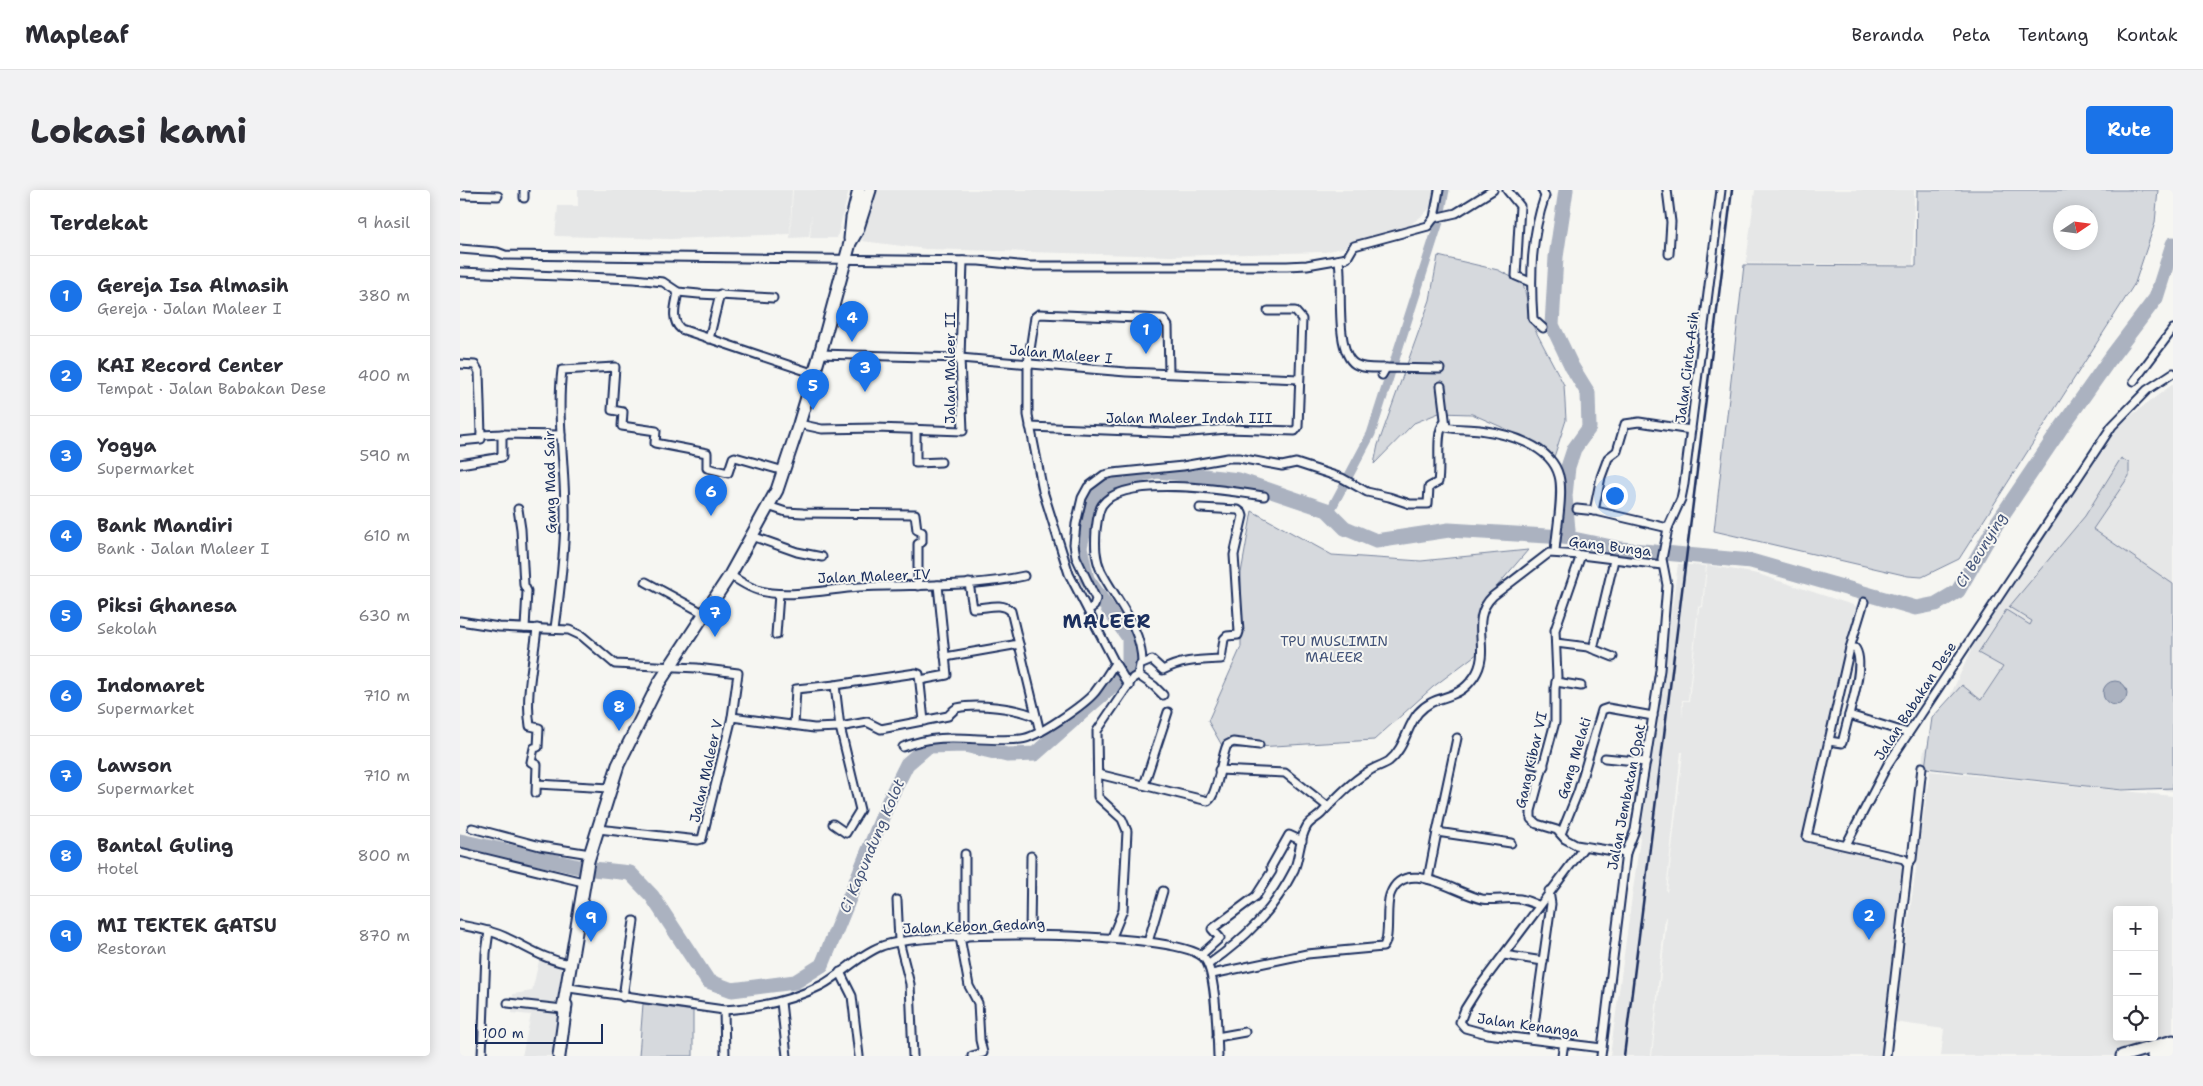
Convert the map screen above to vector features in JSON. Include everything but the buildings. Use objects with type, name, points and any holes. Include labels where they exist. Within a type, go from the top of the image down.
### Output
[{"type":"main road","points":[[559,1056],[564,1010],[584,880],[610,788],[629,742],[669,668],[730,575],[752,536],[773,508],[820,354],[846,259],[850,243],[852,218],[859,190]]},
{"type":"main road","points":[[850,243],[859,225],[870,190]]},
{"type":"main road","points":[[564,1010],[569,988],[571,961]]},
{"type":"main road","points":[[2122,1056],[2173,1041]]},
{"type":"main road","points":[[2153,1056],[2173,1050]]},
{"type":"street","points":[[1438,217],[1439,190]]},
{"type":"street","points":[[460,249],[497,252],[505,255],[963,261],[1028,266],[1287,266],[1340,261],[1348,257],[1354,246],[1430,224],[1438,217],[1460,211],[1493,190]]},
{"type":"street","points":[[1507,190],[1520,206],[1516,275],[1530,282]]},
{"type":"street","points":[[1540,326],[1533,318],[1530,282],[1538,212],[1545,196],[1542,190]]},
{"type":"street","points":[[1667,190],[1670,222],[1669,254]]},
{"type":"street","name":"Jalan Cinta-Asih","points":[[1664,544],[1668,528],[1683,491],[1721,190]]},
{"type":"street","points":[[460,195],[498,196]]},
{"type":"street","name":"Jalan Maleer II","points":[[799,424],[822,429],[963,431],[960,358],[963,261]]},
{"type":"street","points":[[1340,261],[1342,283],[1340,321],[1346,350],[1354,364],[1385,370],[1401,368],[1440,369]]},
{"type":"street","points":[[460,272],[634,279],[663,282],[678,292],[773,298]]},
{"type":"street","points":[[678,292],[674,312],[677,326],[685,332],[814,374]]},
{"type":"street","points":[[709,339],[720,294]]},
{"type":"street","points":[[1268,311],[1295,312],[1301,317],[1299,379]]},
{"type":"street","points":[[1129,684],[1115,663],[1069,574],[1043,492],[1028,415],[1028,363],[1034,319],[1038,314],[1160,318],[1168,326],[1169,373]]},
{"type":"street","points":[[2134,381],[2173,329]]},
{"type":"street","name":"Jalan Maleer I","points":[[820,354],[960,358],[1169,373],[1299,379]]},
{"type":"street","points":[[460,364],[475,365],[479,372],[481,436],[481,439],[478,441],[460,441]]},
{"type":"street","name":"Gang Mad Sair","points":[[555,628],[561,584],[565,520],[562,371],[615,367],[612,410],[623,412],[622,426],[656,431],[655,443],[708,453],[707,468],[728,473],[733,458],[736,457],[784,471]]},
{"type":"street","name":"Jalan Babakan Dese","points":[[1846,845],[1888,764],[2112,426],[2147,390],[2173,373]]},
{"type":"street","name":"Jalan Maleer Indah III","points":[[1030,427],[1180,434],[1227,429],[1295,431],[1298,427],[1299,379]]},
{"type":"street","points":[[1088,610],[1094,606],[1096,599],[1076,558],[1074,544],[1076,524],[1084,493],[1088,487],[1104,475],[1151,468],[1183,466],[1228,458],[1239,458],[1282,466],[1296,463],[1342,478],[1367,492],[1410,504],[1428,504],[1430,501],[1429,487],[1438,482],[1440,472],[1440,432],[1444,424],[1441,386]]},
{"type":"street","points":[[1594,510],[1601,477],[1608,458],[1617,452],[1625,424],[1640,422],[1691,430]]},
{"type":"street","points":[[1209,964],[1255,927],[1269,911],[1294,869],[1307,826],[1356,780],[1377,766],[1387,762],[1401,748],[1416,716],[1423,708],[1437,700],[1456,695],[1470,682],[1478,670],[1481,661],[1480,620],[1485,604],[1544,555],[1555,551],[1560,478],[1551,460],[1534,446],[1506,436],[1479,430],[1448,428],[1444,424]]},
{"type":"street","points":[[916,429],[916,463],[941,462]]},
{"type":"street","points":[[481,436],[502,434],[562,435]]},
{"type":"street","points":[[460,464],[502,457],[502,434]]},
{"type":"street","points":[[1112,937],[1123,910],[1127,831],[1122,819],[1098,798],[1097,731],[1133,678],[1138,675],[1142,663],[1140,638],[1096,559],[1096,524],[1102,505],[1116,494],[1155,487],[1183,486],[1264,496]]},
{"type":"street","points":[[773,508],[803,514],[915,514],[917,530],[922,532],[922,542],[918,544],[918,586]]},
{"type":"street","points":[[1142,663],[1154,660],[1163,670],[1176,664],[1201,659],[1221,659],[1224,639],[1238,635],[1234,555],[1243,516],[1238,510],[1200,508]]},
{"type":"street","points":[[518,509],[526,591],[524,628]]},
{"type":"street","points":[[1577,509],[1594,510],[1668,528]]},
{"type":"street","points":[[752,536],[797,552],[822,557]]},
{"type":"street","name":"Jalan Jembatan Opat","points":[[1602,1052],[1626,853],[1635,830],[1660,670],[1666,587],[1662,562],[1664,544]]},
{"type":"street","name":"Gang Bunga","points":[[1555,551],[1614,560],[1662,562]]},
{"type":"street","name":"Gang Kibar VI","points":[[1561,834],[1557,830],[1537,824],[1531,819],[1531,811],[1555,722],[1555,630],[1581,555]]},
{"type":"street","points":[[1593,649],[1614,560]]},
{"type":"street","name":"Jalan Maleer IV","points":[[730,575],[755,589],[779,594],[860,587],[968,583],[1024,576]]},
{"type":"street","points":[[646,582],[705,614]]},
{"type":"street","points":[[968,583],[973,608],[1001,606],[1007,607],[1011,611],[1040,732]]},
{"type":"street","points":[[920,680],[947,676],[938,585]]},
{"type":"street","points":[[776,635],[779,594]]},
{"type":"street","points":[[1864,602],[1850,648],[1807,837],[1904,859],[1908,864]]},
{"type":"street","points":[[460,621],[487,626],[569,630],[582,636],[614,664],[669,668]]},
{"type":"street","points":[[536,793],[537,764],[531,762],[534,748],[538,747],[539,729],[530,726],[530,720],[531,682],[537,628]]},
{"type":"street","points":[[1556,643],[1593,649],[1613,657]]},
{"type":"street","points":[[945,657],[1019,644]]},
{"type":"street","points":[[1829,741],[1842,743],[1857,683],[1857,651],[1855,648],[1850,648]]},
{"type":"street","points":[[903,746],[923,740],[954,737],[1024,739],[1040,732],[1090,696],[1115,663]]},
{"type":"street","name":"Jalan Maleer V","points":[[598,829],[702,839],[732,718],[737,672],[669,668]]},
{"type":"street","points":[[794,725],[794,690],[835,686],[916,673],[919,674],[920,680],[924,721]]},
{"type":"street","points":[[1138,675],[1163,695]]},
{"type":"street","points":[[1556,682],[1582,686]]},
{"type":"street","points":[[832,824],[846,833],[860,810],[840,727],[835,686]]},
{"type":"street","points":[[732,718],[814,728],[840,727],[867,722],[882,729],[948,716],[956,709],[973,707],[1026,712],[1036,718]]},
{"type":"street","name":"Gang Melati","points":[[1561,834],[1578,792],[1603,709],[1653,716]]},
{"type":"street","points":[[1144,785],[1168,712]]},
{"type":"street","points":[[1849,715],[1908,733]]},
{"type":"street","points":[[1428,879],[1456,738]]},
{"type":"street","points":[[1098,774],[1208,801],[1213,796],[1222,756],[1229,743],[1259,745]]},
{"type":"street","points":[[1605,758],[1646,762]]},
{"type":"street","points":[[1532,764],[1544,766]]},
{"type":"street","points":[[1886,1056],[1908,864],[1912,859],[1922,767]]},
{"type":"street","points":[[1219,770],[1285,773],[1327,806]]},
{"type":"street","points":[[537,784],[610,788]]},
{"type":"street","points":[[472,828],[589,857]]},
{"type":"street","points":[[1437,832],[1511,843]]},
{"type":"street","points":[[1561,834],[1565,839],[1584,847],[1626,853]]},
{"type":"street","points":[[1201,956],[1220,938],[1212,929],[1256,896],[1272,871],[1271,867],[1289,835],[1302,841]]},
{"type":"street","points":[[1543,961],[1504,955],[1538,905],[1584,847]]},
{"type":"street","points":[[460,852],[584,880]]},
{"type":"street","points":[[965,854],[963,937],[969,986],[979,1005],[980,1040],[983,1054],[972,1056]]},
{"type":"street","points":[[1030,934],[1031,856]]},
{"type":"street","points":[[1212,974],[1307,954],[1383,948],[1387,941],[1386,921],[1390,893],[1400,880],[1406,878],[1428,879],[1465,894],[1481,898],[1518,898],[1538,905]]},
{"type":"street","points":[[1148,942],[1163,891]]},
{"type":"street","points":[[1532,1038],[1551,904],[1549,891]]},
{"type":"street","points":[[897,900],[899,941],[910,984],[913,1056]]},
{"type":"street","points":[[623,997],[634,920]]},
{"type":"street","points":[[460,925],[504,936],[545,958],[571,961]]},
{"type":"street","points":[[482,1056],[486,953],[489,931]]},
{"type":"street","name":"Jalan Kebon Gedang","points":[[569,988],[724,1010],[744,1009],[781,1002],[822,984],[838,971],[873,950],[899,941],[918,938],[1030,934],[1112,937],[1192,951],[1209,964],[1212,974],[1218,1056]]},
{"type":"street","name":"Jalan Kenanga","points":[[1504,955],[1477,990],[1462,1016],[1460,1023],[1466,1029],[1487,1034],[1564,1042],[1602,1052]]},
{"type":"street","points":[[838,971],[852,996],[860,1056]]},
{"type":"street","points":[[781,1002],[787,1056]]},
{"type":"street","points":[[508,1003],[564,1010]]},
{"type":"street","points":[[724,1010],[725,1056]]},
{"type":"street","points":[[1217,1037],[1245,1032]]},
{"type":"street","points":[[1562,1056],[1564,1042]]},
{"type":"shaded area","points":[[578,190],[792,190],[790,234],[671,239],[555,236],[558,206],[578,206]]},
{"type":"shaded area","points":[[793,190],[849,190],[837,238],[810,238],[812,214],[809,237],[790,238]]},
{"type":"shaded area","points":[[874,190],[1435,190],[1431,207],[1423,215],[1402,231],[1371,241],[1325,252],[1171,256],[926,249],[862,241]]},
{"type":"shaded area","points":[[1755,190],[1914,190],[1913,265],[1746,263]]},
{"type":"shaded area","points":[[2173,384],[2173,791],[1923,765],[1923,754],[1984,623],[2121,423]]},
{"type":"shaded area","points":[[1678,564],[1706,566],[1702,606],[1698,607],[1688,700],[1682,700],[1682,718],[1683,701],[1689,701],[1699,608],[1703,607],[1707,565],[1758,574],[1865,609],[1806,839],[1903,862],[1907,866],[1883,1056],[1652,1056],[1667,918],[1665,917],[1651,1056],[1610,1056]],"holes":[[[1681,752],[1683,752],[1667,892]]]},
{"type":"shaded area","points":[[2115,681],[2124,684],[2127,693],[2124,702],[2115,705],[2106,702],[2103,693],[2106,684]]},
{"type":"shaded area","points":[[1930,771],[2173,796],[2173,1041],[2124,1056],[1941,1056],[1944,1029],[1894,1022]]},
{"type":"shaded area","points":[[539,961],[563,968],[552,1056],[522,1056],[531,1015],[512,1013],[513,994],[532,991]]},
{"type":"green space","points":[[1917,190],[2158,190],[2155,223],[2135,283],[1959,559],[1922,577],[1908,576],[1714,531],[1744,265],[1916,266]]},
{"type":"green space","points":[[1438,256],[1498,270],[1523,283],[1533,326],[1564,385],[1566,420],[1554,457],[1538,453],[1506,429],[1472,414],[1439,413],[1414,423],[1374,464],[1378,445],[1430,300]]},
{"type":"green space","points":[[2121,458],[2129,463],[2129,476],[2093,529],[2173,584],[2173,788],[2122,790],[1925,768],[1932,718],[1962,685],[1981,700],[2003,667],[1978,653],[2006,610],[2030,625],[2032,621],[2009,607],[2085,516]]},
{"type":"green space","name":"TPU MUSLIMIN MALEER","points":[[1252,511],[1332,555],[1421,561],[1528,550],[1487,598],[1478,653],[1433,687],[1374,740],[1224,749],[1208,721],[1241,647],[1241,573]]},
{"type":"green space","points":[[643,1004],[693,1011],[693,1056],[639,1056]]},
{"type":"waterway","points":[[1329,513],[1371,434],[1439,222],[1445,190]]},
{"type":"waterway","name":"Ci Kapundung Kolot","points":[[1564,537],[1568,530],[1565,496],[1568,467],[1574,449],[1589,428],[1588,393],[1572,367],[1552,325],[1556,257],[1566,190]]},
{"type":"waterway","name":"Ci Kapundung Kolot","points":[[460,841],[584,868],[630,873],[652,896],[708,981],[732,990],[795,982],[822,965],[890,798],[907,764],[928,746],[965,745],[1007,755],[1035,754],[1112,686],[1129,665],[1129,638],[1087,579],[1080,547],[1092,497],[1113,482],[1157,471],[1239,480],[1327,510],[1345,528],[1376,541],[1449,530],[1564,537],[1621,549],[1751,561],[1916,608],[1936,604],[1958,591],[1997,523],[2059,431],[2156,298],[2173,244]]},
{"type":"railway","points":[[1624,1056],[1732,190]]},
{"type":"place","name":"Bank Mandiri","points":[[852,342]]},
{"type":"place","name":"Gereja Isa Almasih","points":[[1146,354]]},
{"type":"place","name":"Yogya","points":[[865,392]]},
{"type":"place","name":"Piksi Ghanesa","points":[[813,410]]},
{"type":"place","name":"Indomaret","points":[[711,516]]},
{"type":"place","name":"Lawson","points":[[715,637]]},
{"type":"place","name":"Bantal Guling","points":[[619,731]]},
{"type":"place","name":"KAI Record Center","points":[[1869,940]]},
{"type":"place","name":"MI TEKTEK GATSU","points":[[591,942]]},
{"type":"district","name":"MALEER","points":[[1107,621]]},
{"type":"water label","name":"Ci Beunying","points":[[1981,550]]}]
